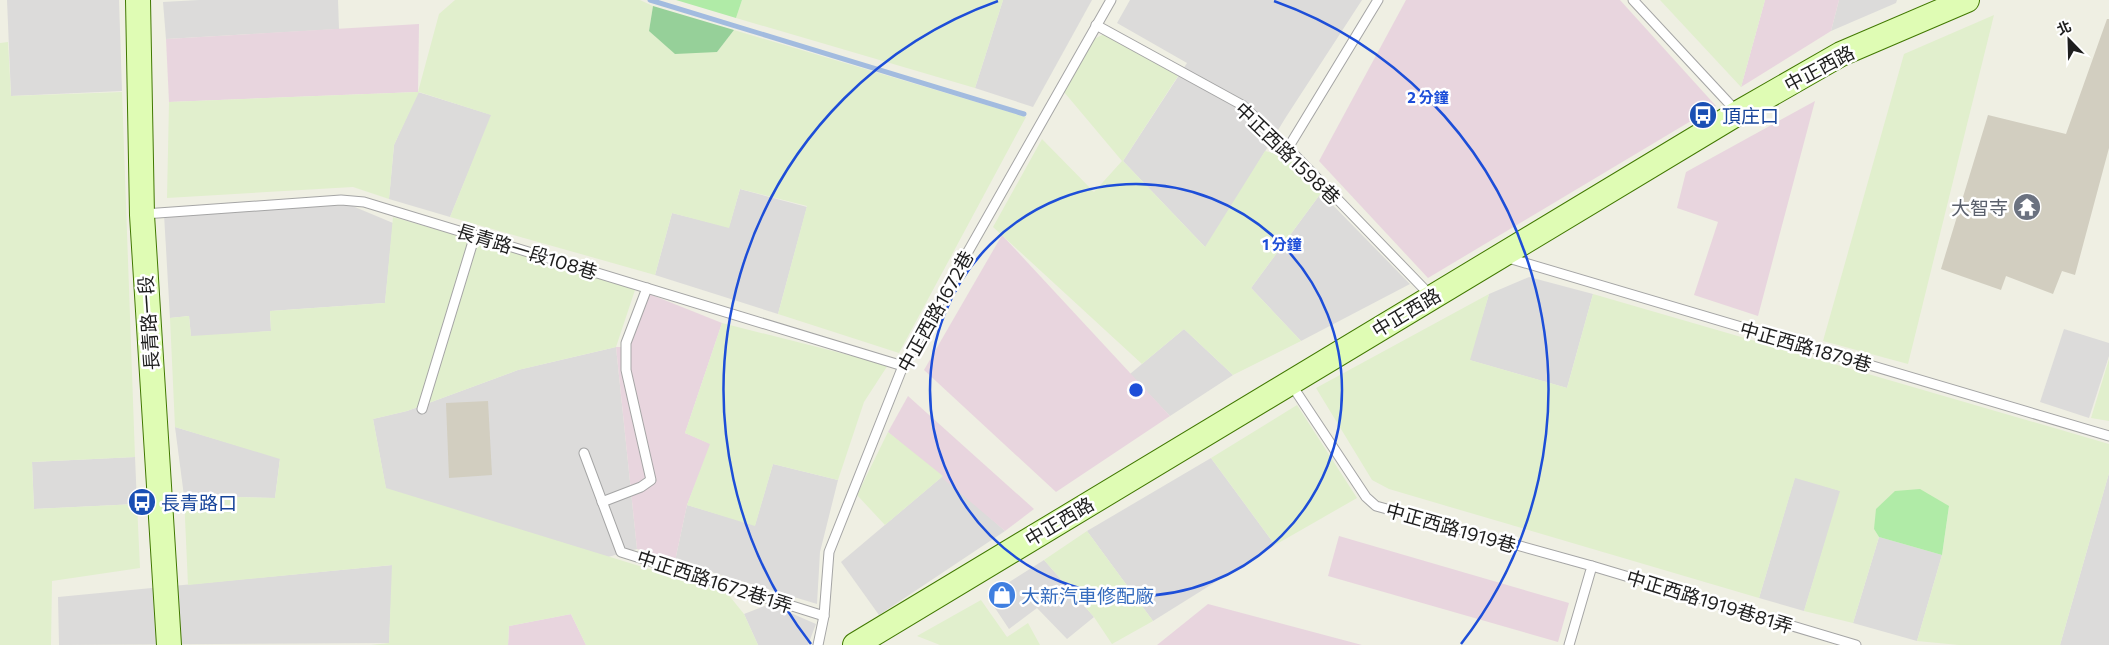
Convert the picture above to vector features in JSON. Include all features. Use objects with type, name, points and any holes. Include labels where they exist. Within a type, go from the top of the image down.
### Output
[{"type":"main road","name":"長青路一段","points":[[138,0],[142,215],[169,645]]},
{"type":"main road","name":"中正西路","points":[[855,645],[1431,296],[1502,256],[1738,113],[1840,54],[1968,0]]},
{"type":"lane","name":"中正西路1672巷","points":[[818,645],[824,616],[829,552],[904,366],[1111,0]]},
{"type":"lane","points":[[1288,148],[1378,0]]},
{"type":"lane","points":[[1632,0],[1738,113]]},
{"type":"lane","name":"中正西路1598巷","points":[[1096,25],[1242,105],[1288,148],[1431,296]]},
{"type":"lane","name":"長青路一段108巷","points":[[142,215],[341,200],[364,202],[904,366]]},
{"type":"lane","points":[[422,409],[475,235]]},
{"type":"lane","name":"中正西路1879巷","points":[[1502,256],[2109,436]]},
{"type":"lane","points":[[602,502],[642,487],[651,480],[626,370],[626,343],[647,288]]},
{"type":"lane","name":"中正西路1919巷","points":[[1290,382],[1366,497],[1376,506],[1592,566]]},
{"type":"lane","name":"中正西路1672巷1弄","points":[[584,453],[621,552],[824,616]]},
{"type":"lane","points":[[1569,645],[1592,566]]},
{"type":"lane","name":"中正西路1919巷81弄","points":[[1592,566],[1856,645]]},
{"type":"shaded area","points":[[7,0],[119,0],[122,91],[11,96]]},
{"type":"shaded area","points":[[199,0],[338,0],[339,29],[166,39],[163,2]]},
{"type":"shaded area","points":[[1003,0],[1092,0],[1033,107],[975,88]]},
{"type":"shaded area","points":[[1130,0],[1362,0],[1286,117],[1206,248],[1123,161],[1187,63],[1117,23]]},
{"type":"shaded area","points":[[1406,0],[1620,0],[1716,106],[1428,278],[1319,161]]},
{"type":"shaded area","points":[[1765,0],[1839,0],[1831,31],[1741,87]]},
{"type":"shaded area","points":[[1839,0],[1897,0],[1896,3],[1831,31]]},
{"type":"shaded area","points":[[419,24],[418,92],[169,102],[166,39]]},
{"type":"shaded area","points":[[418,92],[492,115],[450,217],[389,199],[394,145]]},
{"type":"shaded area","points":[[1815,101],[1758,316],[1694,295],[1718,222],[1677,208],[1686,172]]},
{"type":"shaded area","points":[[740,189],[807,207],[778,314],[655,275],[672,213],[729,227]]},
{"type":"shaded area","points":[[1321,193],[1410,284],[1301,341],[1251,288]]},
{"type":"shaded area","points":[[350,205],[393,223],[385,303],[270,311],[271,331],[191,337],[189,316],[170,318],[164,214]]},
{"type":"shaded area","points":[[1002,235],[1170,416],[1056,492],[924,370]]},
{"type":"shaded area","points":[[1529,277],[1593,294],[1567,388],[1469,360],[1489,294]]},
{"type":"shaded area","points":[[647,293],[722,323],[685,433],[711,444],[687,505],[675,561],[637,549],[616,347],[629,347]]},
{"type":"shaded area","points":[[1184,329],[1233,375],[1170,416],[1130,374]]},
{"type":"shaded area","points":[[2064,329],[2109,343],[2109,356],[2089,418],[2040,402]]},
{"type":"shaded area","points":[[616,347],[637,549],[608,557],[386,489],[373,419],[407,411],[518,370]]},
{"type":"shaded area","points":[[908,396],[1034,509],[1005,531],[888,432]]},
{"type":"shaded area","points":[[175,427],[280,458],[275,498],[184,496]]},
{"type":"shaded area","points":[[135,457],[137,504],[34,509],[32,462]]},
{"type":"shaded area","points":[[1211,458],[1275,545],[1153,621],[1087,531]]},
{"type":"shaded area","points":[[773,464],[838,480],[820,552],[817,604],[675,561],[687,505],[755,525]]},
{"type":"shaded area","points":[[2109,473],[2109,645],[2060,645]]},
{"type":"shaded area","points":[[943,476],[1005,531],[879,615],[841,562]]},
{"type":"shaded area","points":[[1795,477],[1841,491],[1804,611],[1759,598]]},
{"type":"shaded area","points":[[1339,536],[1569,603],[1558,642],[1328,576]]},
{"type":"shaded area","points":[[1879,537],[1942,555],[1917,641],[1853,623]]},
{"type":"shaded area","points":[[1044,560],[1094,617],[1067,639],[1037,608],[1009,629],[987,596]]},
{"type":"shaded area","points":[[393,565],[389,643],[59,645],[58,597]]},
{"type":"shaded area","points":[[770,604],[816,624],[808,645],[758,645],[744,614]]},
{"type":"shaded area","points":[[1208,604],[1362,645],[1157,645]]},
{"type":"shaded area","points":[[571,614],[586,645],[508,645],[509,626]]},
{"type":"green space","points":[[455,0],[640,0],[653,6],[649,31],[717,52],[734,30],[1026,117],[899,353],[778,314],[807,206],[740,189],[729,228],[672,213],[655,275],[450,217],[491,115],[419,92],[394,145],[389,199],[353,187],[167,198],[169,102],[418,92],[439,14]]},
{"type":"green space","points":[[676,0],[742,0],[736,18]]},
{"type":"green space","points":[[742,0],[1003,0],[975,88],[736,18]]},
{"type":"green space","points":[[1660,0],[1765,0],[1741,87]]},
{"type":"green space","points":[[653,6],[734,30],[717,52],[675,54],[649,31]]},
{"type":"green space","points":[[1994,15],[1908,364],[1823,341],[1904,54]]},
{"type":"green space","points":[[1106,33],[1178,76],[1123,161],[1205,247],[1265,151],[1293,158],[1321,193],[1251,288],[1301,341],[1233,375],[1184,329],[1142,364],[993,227],[1042,139],[1094,192],[1122,161],[1064,92],[1090,41]]},
{"type":"green space","points":[[8,42],[11,96],[122,92],[135,457],[32,462],[34,509],[137,504],[140,568],[52,581],[51,645],[0,645],[0,43]]},
{"type":"green space","points":[[393,217],[636,287],[616,347],[518,370],[407,411],[373,419],[386,488],[727,593],[744,614],[758,645],[586,645],[571,614],[509,626],[508,645],[371,645],[389,643],[392,565],[188,585],[184,496],[275,498],[280,459],[175,427],[170,318],[189,316],[191,336],[271,331],[270,311],[385,303]]},
{"type":"green space","points":[[1489,294],[1470,360],[1567,388],[1593,294],[2109,444],[2109,473],[2060,645],[1959,645],[1917,641],[1942,555],[1949,507],[1874,529],[1879,537],[1853,623],[1804,611],[1840,491],[1795,478],[1759,598],[1389,489],[1372,480],[1316,388]]},
{"type":"green space","points":[[722,323],[888,365],[864,402],[838,480],[773,464],[755,526],[687,505],[710,444],[685,433]]},
{"type":"green space","points":[[2109,359],[2109,421],[2091,418]]},
{"type":"green space","points":[[1297,405],[1357,498],[1275,545],[1211,458]]},
{"type":"green space","points":[[888,432],[943,476],[885,525],[857,495]]},
{"type":"green space","points":[[1920,489],[1949,506],[1942,555],[1879,537],[1874,529],[1876,509],[1895,491]]},
{"type":"green space","points":[[1087,531],[1153,621],[1112,644],[1094,617],[1044,560]]},
{"type":"green space","points":[[981,600],[1007,637],[1028,623],[1040,645],[940,645],[917,636]]},
{"type":"building","name":"大智寺","points":[[2107,19],[2109,19],[2109,148],[2075,275],[2062,271],[2053,294],[2006,276],[2001,290],[1941,269],[1988,115],[2066,134]]},
{"type":"building","points":[[488,401],[492,475],[449,478],[446,403]]},
{"type":"waterway","points":[[650,0],[1024,114]]},
{"type":"place","name":"頂庄口","points":[[1703,115]]},
{"type":"place","name":"大智寺","points":[[2027,207]]},
{"type":"place","name":"長青路口","points":[[142,502]]},
{"type":"place","name":"大新汽車修配廠","points":[[1002,595]]}]
